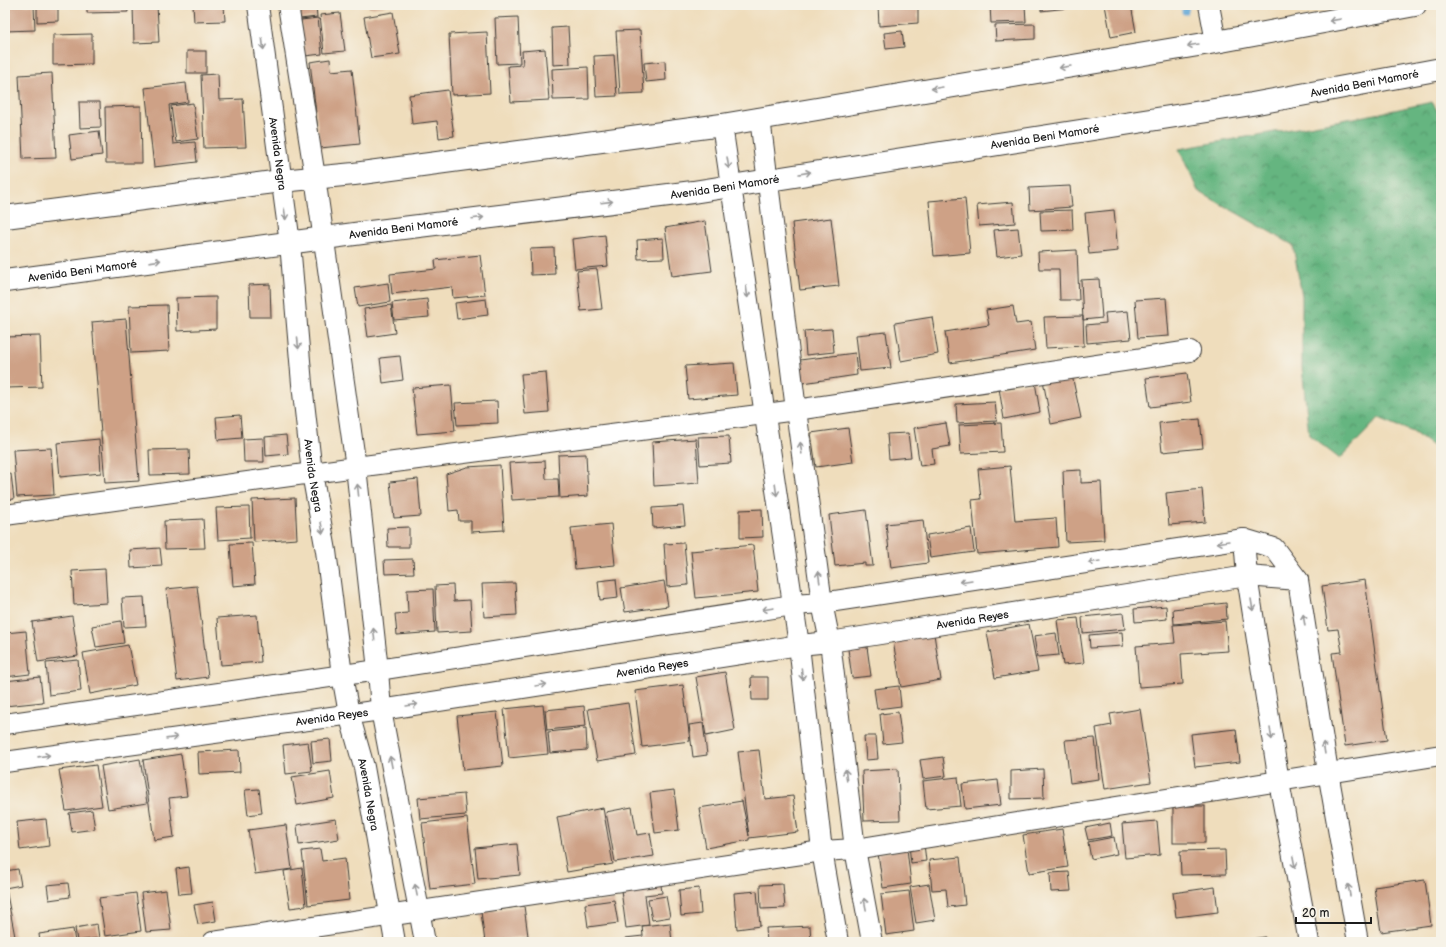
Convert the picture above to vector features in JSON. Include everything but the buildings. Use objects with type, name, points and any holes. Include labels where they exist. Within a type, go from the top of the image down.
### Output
[{"type":"street","name":"Avenida Negra","points":[[258,5],[290,243],[302,384],[312,473],[326,551],[342,675],[349,714],[364,767],[395,942]]},
{"type":"street","points":[[288,5],[315,177],[356,467],[378,670],[380,710],[425,942]]},
{"type":"street","points":[[1209,5],[1216,42]]},
{"type":"street","points":[[5,217],[281,181],[354,174],[722,125],[1216,42],[1415,5]]},
{"type":"street","name":"Avenida Beni Mamoré","points":[[5,281],[323,239],[362,232],[731,186],[1252,104],[1441,69]]},
{"type":"street","points":[[760,118],[796,410],[822,603],[830,642],[855,849],[872,942]]},
{"type":"street","points":[[722,125],[799,645],[822,851],[838,942]]},
{"type":"street","points":[[5,515],[356,467],[796,410],[1190,351]]},
{"type":"street","points":[[1244,539],[1247,576],[1279,782],[1309,942]]},
{"type":"street","points":[[5,724],[378,670],[793,605],[822,603],[1244,539],[1274,548],[1298,580],[1328,772],[1358,942]]},
{"type":"street","name":"Avenida Reyes","points":[[5,762],[380,710],[799,645],[830,642],[1247,576],[1298,580]]},
{"type":"street","points":[[213,942],[822,851],[855,849],[1441,755]]},
{"type":"green space","points":[[1432,102],[1441,117],[1441,452],[1413,432],[1379,418],[1340,459],[1309,435],[1302,367],[1302,296],[1293,245],[1198,191],[1179,149],[1376,114]]},
{"type":"waterway","points":[[1185,11],[1186,5]]}]
